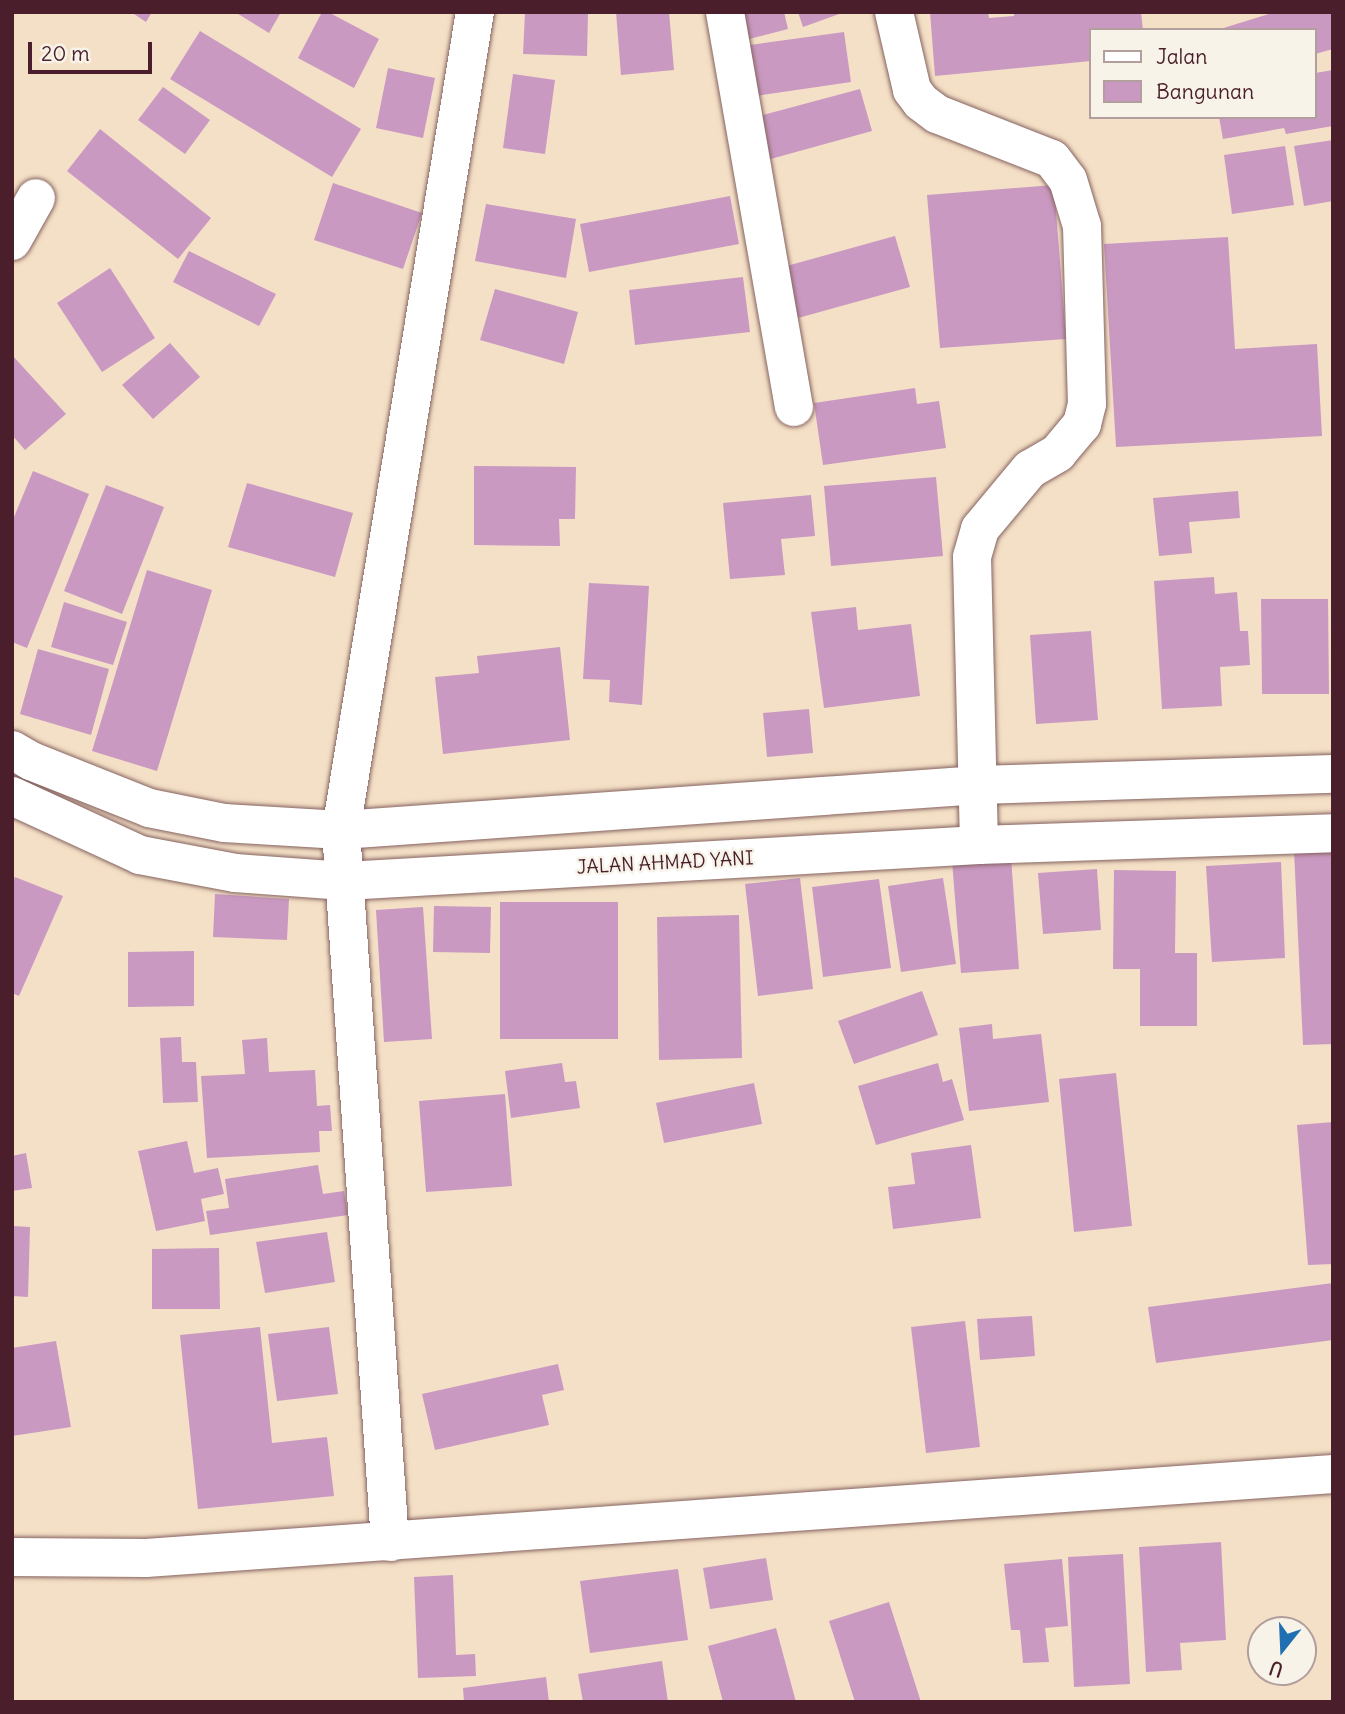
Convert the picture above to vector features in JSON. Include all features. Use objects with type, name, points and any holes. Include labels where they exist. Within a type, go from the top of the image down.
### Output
[{"type":"main road","points":[[390,1542],[341,830],[475,12]]},
{"type":"main road","points":[[724,12],[794,407]]},
{"type":"main road","points":[[894,12],[912,90],[921,102],[937,114],[1052,159],[1068,180],[1082,226],[1087,404],[1082,424],[1058,453],[1030,469],[988,519],[980,529],[972,557],[979,845]]},
{"type":"main road","points":[[12,241],[36,198]]},
{"type":"main road","points":[[12,750],[31,761],[149,808],[224,823],[341,830],[979,785],[1333,774]]},
{"type":"main road","name":"JALAN AHMAD YANI","points":[[12,796],[140,855],[235,873],[345,881],[979,845],[1333,833]]},
{"type":"main road","points":[[12,1556],[146,1558],[1333,1474]]},
{"type":"building","points":[[131,12],[152,12],[146,22]]},
{"type":"building","points":[[235,12],[281,12],[269,33]]},
{"type":"building","points":[[322,12],[328,12],[379,39],[354,88],[298,58]]},
{"type":"building","points":[[616,12],[669,12],[674,70],[621,75]]},
{"type":"building","points":[[737,12],[784,12],[788,29],[745,40]]},
{"type":"building","points":[[798,12],[841,12],[842,13],[803,27]]},
{"type":"building","points":[[930,12],[988,12],[989,18],[1014,16],[1014,12],[1141,12],[1143,28],[1090,28],[1090,61],[935,76]]},
{"type":"building","points":[[1275,12],[1333,12],[1333,49],[1317,53],[1317,28],[1223,28]]},
{"type":"building","points":[[525,13],[588,14],[587,56],[523,54]]},
{"type":"building","points":[[200,31],[361,129],[332,177],[170,79]]},
{"type":"building","points":[[844,32],[851,82],[749,97],[743,46]]},
{"type":"building","points":[[388,68],[435,78],[423,138],[376,128]]},
{"type":"building","points":[[1333,70],[1333,126],[1286,134],[1284,128],[1223,139],[1219,119],[1317,119],[1317,73]]},
{"type":"building","points":[[513,74],[555,80],[545,154],[503,148]]},
{"type":"building","points":[[163,87],[210,120],[185,154],[138,120]]},
{"type":"building","points":[[860,89],[872,131],[767,160],[755,117]]},
{"type":"building","points":[[100,129],[211,218],[178,259],[67,171]]},
{"type":"building","points":[[1333,140],[1333,201],[1304,206],[1294,146]]},
{"type":"building","points":[[1285,146],[1294,205],[1232,214],[1224,155]]},
{"type":"building","points":[[333,183],[422,213],[403,269],[314,240]]},
{"type":"building","points":[[1054,185],[1066,339],[940,348],[927,195]]},
{"type":"building","points":[[730,196],[739,244],[589,272],[580,224]]},
{"type":"building","points":[[486,204],[576,219],[566,278],[475,261]]},
{"type":"building","points":[[895,236],[910,287],[798,318],[783,267]]},
{"type":"building","points":[[1228,237],[1235,349],[1317,344],[1322,436],[1116,447],[1104,244]]},
{"type":"building","points":[[189,251],[276,294],[259,326],[173,282]]},
{"type":"building","points":[[110,268],[155,338],[102,372],[57,303]]},
{"type":"building","points":[[743,277],[750,332],[635,345],[629,290]]},
{"type":"building","points":[[495,289],[578,312],[564,364],[480,340]]},
{"type":"building","points":[[170,343],[200,377],[153,419],[122,385]]},
{"type":"building","points":[[12,355],[66,414],[25,450],[12,435]]},
{"type":"building","points":[[915,388],[917,404],[939,401],[946,448],[823,465],[814,403]]},
{"type":"building","points":[[474,466],[576,467],[575,519],[559,519],[560,546],[474,545]]},
{"type":"building","points":[[33,471],[89,494],[27,648],[12,642],[12,522]]},
{"type":"building","points":[[936,477],[943,556],[831,566],[824,486]]},
{"type":"building","points":[[247,483],[353,513],[335,577],[228,547]]},
{"type":"building","points":[[106,485],[164,507],[122,614],[64,591]]},
{"type":"building","points":[[1238,491],[1240,518],[1189,522],[1192,553],[1159,556],[1153,498]]},
{"type":"building","points":[[811,495],[815,536],[781,539],[785,575],[730,579],[723,503]]},
{"type":"building","points":[[147,570],[212,590],[157,771],[92,751]]},
{"type":"building","points":[[1214,577],[1215,594],[1237,592],[1240,631],[1248,631],[1250,665],[1220,667],[1222,706],[1162,709],[1154,581]]},
{"type":"building","points":[[589,583],[649,586],[642,705],[609,702],[610,680],[583,679]]},
{"type":"building","points":[[1261,599],[1328,599],[1329,694],[1262,694]]},
{"type":"building","points":[[64,602],[127,622],[113,665],[51,647]]},
{"type":"building","points":[[856,607],[858,630],[911,624],[920,696],[824,708],[811,612]]},
{"type":"building","points":[[1091,631],[1098,720],[1036,724],[1030,635]]},
{"type":"building","points":[[560,647],[570,740],[443,754],[435,677],[479,673],[477,656]]},
{"type":"building","points":[[38,649],[109,669],[91,735],[20,714]]},
{"type":"building","points":[[809,709],[813,753],[767,757],[763,713]]},
{"type":"building","points":[[1333,849],[1333,1044],[1303,1045],[1294,850]]},
{"type":"building","points":[[1011,857],[1019,969],[961,973],[952,861]]},
{"type":"building","points":[[1281,862],[1285,958],[1212,962],[1206,866]]},
{"type":"building","points":[[1097,869],[1101,930],[1043,934],[1038,873]]},
{"type":"building","points":[[1114,870],[1176,871],[1175,953],[1197,953],[1197,1026],[1140,1026],[1140,969],[1113,969]]},
{"type":"building","points":[[15,877],[63,896],[19,996],[12,993],[12,883]]},
{"type":"building","points":[[800,878],[813,989],[758,996],[745,884]]},
{"type":"building","points":[[943,878],[956,964],[901,972],[888,886]]},
{"type":"building","points":[[879,879],[891,968],[823,977],[812,887]]},
{"type":"building","points":[[215,894],[289,899],[287,940],[213,937]]},
{"type":"building","points":[[500,902],[618,902],[618,1039],[500,1039]]},
{"type":"building","points":[[434,906],[491,907],[490,953],[433,952]]},
{"type":"building","points":[[423,907],[432,1039],[384,1042],[376,910]]},
{"type":"building","points":[[739,915],[742,1058],[659,1060],[657,917]]},
{"type":"building","points":[[194,951],[194,1006],[128,1007],[128,952]]},
{"type":"building","points":[[922,991],[938,1035],[854,1064],[838,1021]]},
{"type":"building","points":[[992,1024],[993,1039],[1041,1034],[1049,1102],[969,1111],[959,1028]]},
{"type":"building","points":[[181,1037],[182,1062],[196,1062],[198,1102],[163,1103],[160,1038]]},
{"type":"building","points":[[267,1038],[269,1072],[315,1070],[317,1106],[330,1105],[332,1131],[319,1131],[320,1152],[207,1158],[201,1076],[245,1074],[242,1040]]},
{"type":"building","points":[[562,1063],[565,1082],[576,1081],[580,1108],[511,1118],[505,1071]]},
{"type":"building","points":[[938,1063],[943,1082],[952,1079],[964,1120],[876,1145],[858,1086]]},
{"type":"building","points":[[1116,1073],[1132,1226],[1074,1232],[1059,1079]]},
{"type":"building","points":[[754,1083],[762,1124],[664,1143],[656,1103]]},
{"type":"building","points":[[505,1094],[512,1186],[426,1192],[419,1101]]},
{"type":"building","points":[[1333,1122],[1333,1264],[1308,1265],[1297,1125]]},
{"type":"building","points":[[187,1141],[194,1173],[218,1168],[224,1194],[201,1199],[205,1221],[156,1231],[138,1151]]},
{"type":"building","points":[[971,1145],[981,1218],[893,1229],[888,1187],[915,1184],[911,1153]]},
{"type":"building","points":[[26,1153],[32,1188],[12,1191],[12,1156]]},
{"type":"building","points":[[318,1165],[323,1194],[344,1191],[348,1215],[210,1235],[206,1211],[229,1208],[225,1179]]},
{"type":"building","points":[[12,1226],[30,1227],[28,1297],[12,1296]]},
{"type":"building","points":[[327,1232],[335,1282],[265,1293],[256,1242]]},
{"type":"building","points":[[219,1248],[220,1309],[152,1309],[152,1249]]},
{"type":"building","points":[[1333,1283],[1333,1340],[1156,1363],[1148,1307]]},
{"type":"building","points":[[1032,1316],[1035,1356],[980,1360],[977,1319]]},
{"type":"building","points":[[965,1321],[980,1447],[926,1453],[911,1327]]},
{"type":"building","points":[[260,1327],[272,1443],[327,1437],[334,1496],[198,1509],[180,1335]]},
{"type":"building","points":[[329,1327],[338,1394],[277,1401],[268,1334]]},
{"type":"building","points":[[56,1341],[71,1427],[12,1436],[12,1348]]},
{"type":"building","points":[[558,1364],[564,1390],[542,1395],[549,1425],[435,1450],[422,1394]]},
{"type":"building","points":[[1221,1542],[1226,1640],[1180,1643],[1182,1670],[1146,1672],[1139,1547]]},
{"type":"building","points":[[1123,1554],[1130,1684],[1074,1687],[1068,1557]]},
{"type":"building","points":[[766,1558],[773,1600],[710,1609],[703,1568]]},
{"type":"building","points":[[1062,1559],[1068,1626],[1045,1628],[1049,1662],[1023,1663],[1020,1630],[1011,1630],[1004,1564]]},
{"type":"building","points":[[678,1569],[688,1640],[590,1653],[580,1581]]},
{"type":"building","points":[[453,1575],[456,1655],[475,1654],[476,1676],[418,1678],[414,1577]]},
{"type":"building","points":[[889,1602],[921,1702],[855,1702],[829,1621]]},
{"type":"building","points":[[776,1628],[796,1702],[723,1702],[708,1646]]},
{"type":"building","points":[[662,1661],[668,1702],[583,1702],[578,1674]]},
{"type":"building","points":[[546,1677],[549,1702],[464,1702],[463,1688]]}]
